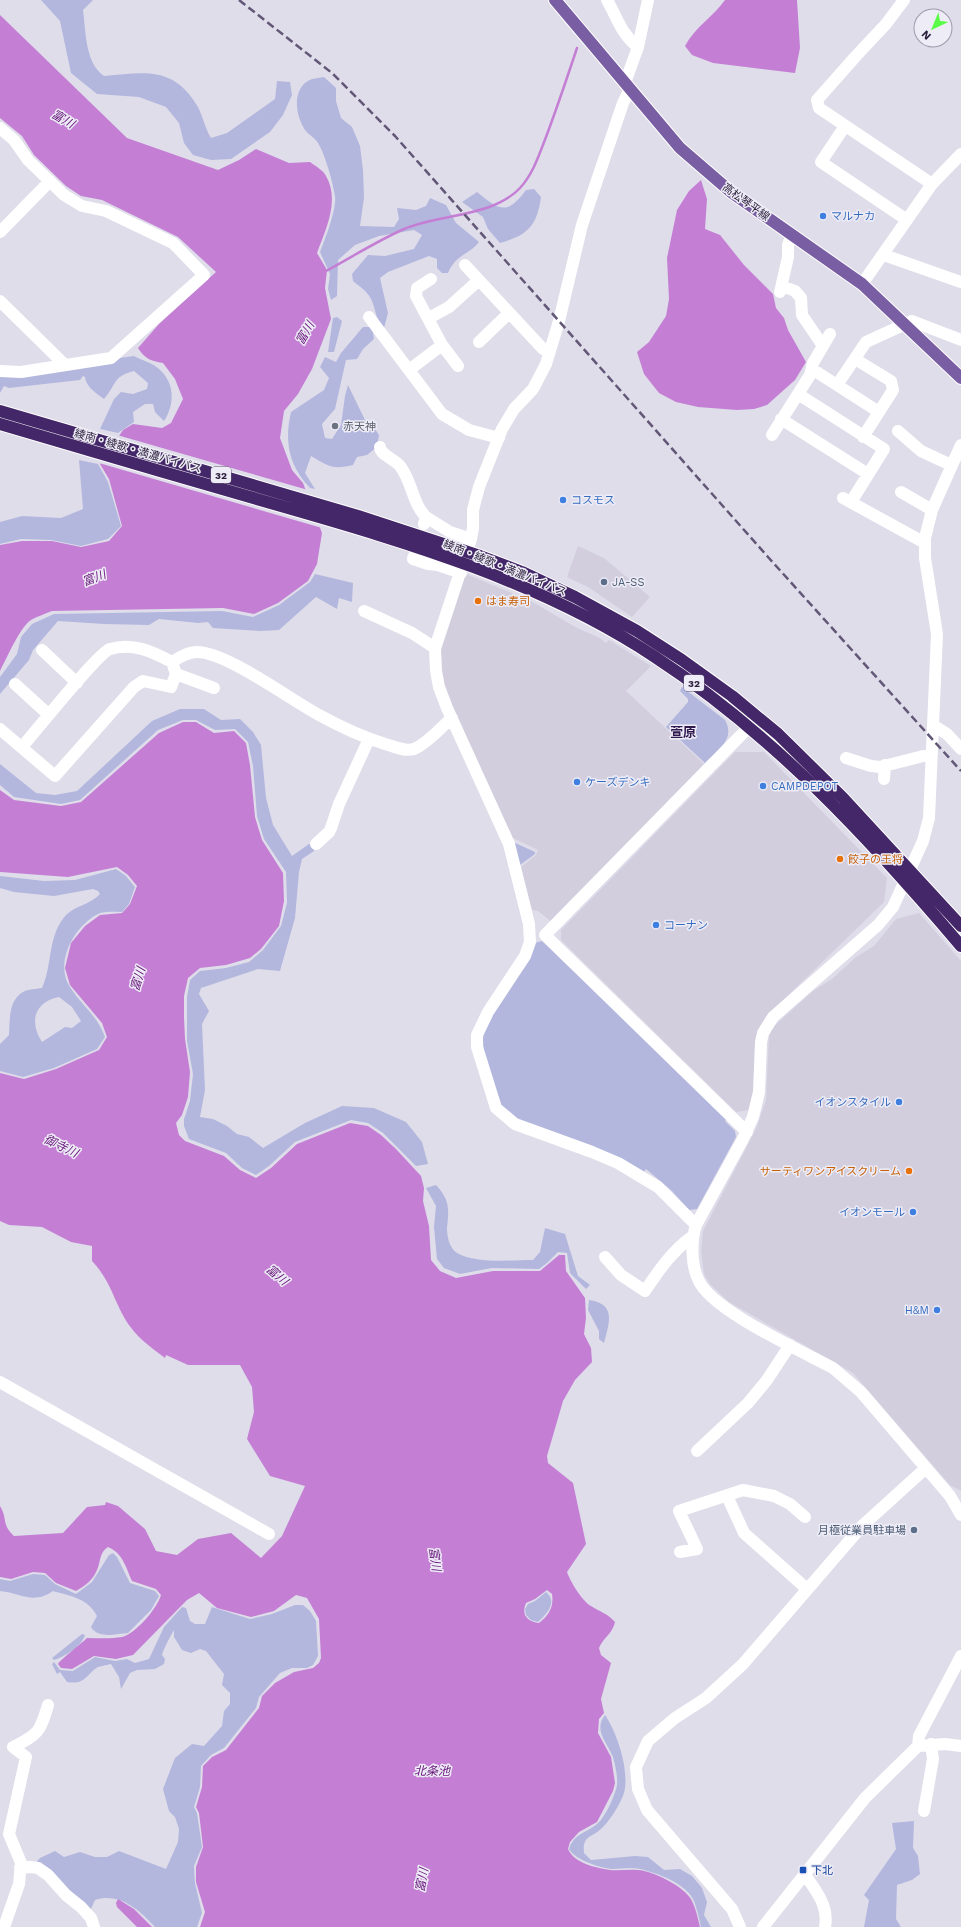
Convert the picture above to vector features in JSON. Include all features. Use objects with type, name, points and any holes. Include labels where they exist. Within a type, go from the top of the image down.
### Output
[{"type":"highway","name":"綾南・綾歌・満濃バイパス","points":[[0,411],[84,435],[357,522],[462,568],[543,596],[630,641],[694,684],[749,727],[801,773],[904,881],[961,946]]},
{"type":"highway","name":"綾南・綾歌・満濃バイパス","points":[[0,424],[80,448],[468,552],[522,572],[575,597],[660,645],[708,678],[783,739],[843,798],[961,926]]},
{"type":"main road","name":"高松琴平線","points":[[555,0],[656,121],[695,162],[731,192],[862,284],[961,378]]},
{"type":"street","points":[[607,0],[619,27],[628,39],[638,47]]},
{"type":"street","points":[[648,0],[628,86],[582,225],[559,321],[546,364],[533,389],[514,409],[502,429],[479,486],[474,504],[471,539],[468,552],[435,648],[436,671],[439,687],[509,844],[529,924],[530,942],[525,956],[488,1012],[477,1035],[477,1047],[496,1108],[515,1124],[618,1163],[658,1187],[694,1230],[694,1267],[698,1280],[705,1290],[728,1311],[833,1368],[846,1377],[861,1392],[926,1468],[955,1497],[961,1514]]},
{"type":"street","points":[[904,0],[886,24],[817,100],[819,108],[932,184]]},
{"type":"street","points":[[845,126],[821,162],[906,220]]},
{"type":"street","points":[[0,128],[14,140],[28,160],[64,196],[82,206],[106,210],[173,243],[204,275],[111,358],[21,372],[0,370]]},
{"type":"street","points":[[862,284],[884,255],[906,220],[932,184],[961,154]]},
{"type":"street","points":[[0,232],[50,181]]},
{"type":"street","points":[[792,235],[788,245],[788,257],[781,289],[795,291],[801,298],[802,315],[823,346]]},
{"type":"street","points":[[884,255],[961,282]]},
{"type":"street","points":[[464,265],[544,350]]},
{"type":"street","points":[[431,279],[417,288],[416,296],[442,345],[458,366]]},
{"type":"street","points":[[429,318],[449,307],[479,280]]},
{"type":"street","points":[[0,301],[65,365]]},
{"type":"street","points":[[479,342],[509,313]]},
{"type":"street","points":[[369,317],[442,414],[469,430],[499,438]]},
{"type":"street","points":[[838,385],[866,342],[912,321],[961,340]]},
{"type":"street","points":[[772,435],[810,375],[813,363],[830,334]]},
{"type":"street","points":[[409,370],[442,345]]},
{"type":"street","points":[[855,359],[891,381],[893,390],[863,437]]},
{"type":"street","points":[[812,369],[879,412]]},
{"type":"street","points":[[798,394],[884,450],[868,474],[847,500],[925,542]]},
{"type":"street","points":[[781,419],[868,474]]},
{"type":"street","points":[[905,432],[921,451],[951,465]]},
{"type":"street","points":[[605,1257],[621,1275],[645,1291],[662,1264],[694,1230],[746,1132],[756,1106],[759,1092],[762,1042],[767,1025],[788,1004],[878,925],[893,907],[923,841],[929,818],[937,634],[925,542],[932,510],[961,445]]},
{"type":"street","points":[[380,447],[382,452],[402,467],[425,521],[471,539]]},
{"type":"street","points":[[901,492],[932,510]]},
{"type":"street","points":[[414,556],[413,559],[428,564],[462,568]]},
{"type":"street","points":[[364,611],[412,633],[435,648]]},
{"type":"street","points":[[0,729],[55,776],[134,686],[143,681],[171,687],[176,674],[172,662],[153,652],[137,647],[124,646],[109,649],[95,662],[22,747]]},
{"type":"street","points":[[42,650],[77,683]]},
{"type":"street","points":[[172,662],[186,654],[198,652],[212,655],[243,669],[321,716],[369,739],[405,750],[413,749],[452,718]]},
{"type":"street","points":[[176,674],[214,688]]},
{"type":"street","points":[[15,684],[49,715]]},
{"type":"street","points":[[933,725],[947,734],[961,749]]},
{"type":"street","points":[[746,1132],[546,935],[749,727]]},
{"type":"street","points":[[316,844],[329,832],[339,804],[369,739]]},
{"type":"street","points":[[846,758],[871,766],[885,765],[931,754]]},
{"type":"street","points":[[884,779],[885,765]]},
{"type":"street","points":[[698,1451],[748,1403],[767,1380],[790,1345]]},
{"type":"street","points":[[0,1382],[269,1534]]},
{"type":"street","points":[[740,1927],[732,1910],[647,1810],[638,1789],[636,1767],[648,1741],[675,1718],[706,1698],[743,1664],[862,1526],[926,1468]]},
{"type":"street","points":[[680,1552],[697,1549],[679,1511],[743,1490],[774,1496],[790,1504],[805,1517]]},
{"type":"street","points":[[727,1496],[744,1533],[807,1589]]},
{"type":"street","points":[[918,1746],[918,1736],[961,1656]]},
{"type":"street","points":[[4,1927],[19,1884],[21,1863],[9,1834],[26,1757],[13,1747],[30,1739],[41,1728],[48,1705]]},
{"type":"street","points":[[924,1811],[934,1759],[931,1744]]},
{"type":"street","points":[[763,1927],[865,1798],[918,1746],[931,1744],[961,1746]]},
{"type":"street","points":[[20,1868],[38,1868],[48,1875],[66,1895],[81,1906],[91,1918],[94,1927]]},
{"type":"street","points":[[805,1875],[818,1893],[824,1907],[825,1927]]},
{"type":"shaded area","points":[[41,0],[93,0],[83,10],[90,55],[98,70],[104,76],[133,73],[158,75],[169,78],[179,84],[189,94],[198,107],[211,138],[227,133],[275,99],[277,81],[290,82],[292,95],[283,115],[270,132],[231,159],[211,160],[193,155],[184,143],[179,123],[166,107],[139,97],[97,94],[71,73],[60,21]]},
{"type":"shaded area","points":[[324,77],[336,88],[336,101],[341,118],[352,127],[360,146],[364,198],[360,226],[394,227],[399,219],[397,208],[416,210],[426,206],[430,198],[446,205],[456,223],[479,242],[455,262],[448,273],[442,273],[437,268],[437,259],[429,256],[388,272],[380,278],[388,313],[384,328],[377,317],[370,296],[353,281],[352,274],[368,255],[385,256],[414,249],[422,235],[414,230],[379,236],[355,245],[338,260],[337,296],[331,300],[328,289],[330,274],[320,252],[332,216],[335,196],[331,176],[321,148],[317,141],[305,130],[297,109],[298,95],[305,83],[312,79]]},
{"type":"shaded area","points":[[534,189],[541,197],[534,222],[530,228],[518,237],[500,243],[488,229],[483,217],[462,202],[477,192],[491,203],[503,208],[513,204],[526,190]]},
{"type":"shaded area","points":[[337,317],[342,321],[334,352],[328,352],[333,318]]},
{"type":"shaded area","points":[[363,327],[372,327],[374,339],[363,349],[357,359],[346,360],[335,409],[322,424],[325,438],[332,439],[341,425],[348,385],[365,420],[373,426],[379,435],[377,447],[367,455],[357,457],[353,465],[340,467],[331,466],[311,456],[305,473],[315,489],[310,488],[297,471],[290,453],[288,433],[291,412],[324,390],[329,378],[320,367],[325,357],[336,362],[341,353]]},
{"type":"shaded area","points":[[134,356],[156,367],[164,375],[171,387],[172,394],[170,408],[164,421],[155,412],[153,404],[145,404],[133,412],[134,422],[118,433],[100,429],[114,399],[121,392],[133,394],[147,389],[148,383],[134,371],[122,375],[104,399],[89,387],[85,377],[83,376],[80,380],[9,388],[4,386],[0,393],[0,375]]},
{"type":"shaded area","points":[[79,460],[98,464],[108,482],[121,526],[108,539],[81,546],[51,540],[21,539],[0,544],[0,522],[22,516],[61,518],[83,509]]},
{"type":"shaded area","name":"JA-SS","points":[[578,546],[604,558],[650,597],[632,617],[588,587],[567,577]]},
{"type":"shaded area","points":[[315,574],[353,583],[352,602],[339,598],[337,609],[316,597],[279,630],[260,631],[213,628],[208,622],[198,623],[159,619],[149,625],[58,621],[33,650],[29,660],[0,694],[0,677],[17,654],[21,637],[32,624],[54,614],[222,611],[253,617],[279,605],[310,582]]},
{"type":"shaded area","points":[[466,574],[531,601],[577,628],[600,638],[606,643],[609,640],[651,666],[626,691],[704,764],[552,922],[538,911],[532,910],[521,867],[536,855],[538,850],[511,837],[441,682],[440,654]]},
{"type":"shaded area","points":[[682,687],[725,720],[728,727],[727,739],[724,744],[705,763],[666,727],[688,702],[688,699],[680,691]]},
{"type":"shaded area","points":[[180,709],[204,709],[221,720],[240,719],[253,732],[261,745],[266,798],[273,825],[292,856],[309,844],[314,846],[314,851],[302,859],[299,872],[295,918],[280,971],[258,969],[201,988],[199,994],[209,1011],[202,1024],[205,1090],[200,1117],[213,1119],[227,1126],[237,1134],[249,1137],[263,1148],[305,1123],[342,1106],[374,1108],[406,1122],[422,1142],[428,1164],[416,1166],[383,1133],[368,1123],[351,1120],[295,1142],[269,1166],[256,1175],[242,1168],[226,1153],[189,1139],[184,1126],[184,1119],[190,1101],[193,1074],[187,1041],[187,997],[190,980],[200,971],[226,968],[249,962],[263,950],[281,926],[287,903],[286,872],[264,839],[257,816],[253,766],[248,742],[235,729],[215,730],[196,720],[183,720],[158,730],[80,800],[61,804],[14,797],[0,785],[0,764],[36,793],[55,795],[77,791],[152,721]]},
{"type":"shaded area","points":[[735,752],[764,752],[887,878],[884,902],[766,1017],[760,1027],[756,1057],[755,1085],[749,1110],[736,1112],[561,940],[561,930]]},
{"type":"shaded area","points":[[513,842],[535,852],[535,854],[520,865]]},
{"type":"shaded area","points":[[116,869],[126,876],[135,887],[129,904],[122,912],[100,913],[81,927],[69,946],[64,967],[70,987],[94,1017],[102,1029],[105,1037],[97,1049],[54,1068],[23,1077],[0,1071],[0,1044],[9,1035],[11,1011],[15,1000],[25,991],[42,988],[48,969],[53,941],[60,923],[66,915],[74,909],[100,894],[98,891],[93,889],[54,896],[14,892],[0,888],[0,876],[44,881],[75,880]],"holes":[[[59,997],[72,1007],[81,1021],[72,1028],[65,1027],[42,1042],[38,1035],[35,1020],[39,1008],[44,1003]]]},
{"type":"shaded area","points":[[919,913],[961,961],[961,1491],[950,1485],[853,1373],[729,1302],[710,1284],[704,1274],[701,1251],[703,1231],[756,1129],[766,1100],[769,1036],[772,1028],[813,991],[832,979],[856,957],[874,946],[896,919]]},
{"type":"shaded area","points":[[542,941],[727,1119],[725,1121],[735,1131],[736,1137],[697,1209],[689,1210],[672,1191],[646,1169],[643,1173],[512,1117],[503,1110],[484,1054],[484,1027],[535,943]]},
{"type":"shaded area","points":[[436,1185],[444,1195],[448,1205],[448,1238],[450,1245],[457,1253],[474,1259],[484,1260],[533,1260],[540,1252],[545,1228],[565,1234],[578,1276],[590,1285],[586,1289],[570,1273],[567,1253],[558,1252],[539,1269],[492,1268],[460,1274],[444,1268],[437,1259],[434,1227],[436,1206],[426,1188]]},
{"type":"shaded area","points":[[589,1300],[598,1302],[607,1310],[609,1322],[604,1343],[599,1339],[599,1331],[588,1310]]},
{"type":"shaded area","points":[[113,1553],[117,1557],[130,1583],[155,1591],[159,1596],[151,1610],[128,1633],[108,1635],[94,1631],[91,1627],[97,1616],[84,1601],[72,1596],[53,1591],[46,1595],[33,1598],[0,1591],[0,1579],[10,1581],[33,1574],[45,1575],[55,1584],[76,1594],[92,1582],[109,1555]]},
{"type":"shaded area","points":[[546,1592],[551,1600],[548,1612],[538,1622],[531,1620],[526,1615],[525,1609],[528,1604],[535,1601]]},
{"type":"shaded area","points":[[295,1605],[303,1605],[310,1611],[316,1621],[318,1656],[313,1665],[307,1668],[292,1668],[280,1673],[259,1697],[256,1708],[224,1748],[211,1755],[201,1766],[200,1787],[194,1807],[197,1813],[202,1847],[194,1866],[195,1883],[202,1913],[197,1927],[155,1927],[136,1909],[113,1898],[95,1900],[91,1909],[78,1902],[36,1863],[40,1858],[55,1851],[64,1857],[80,1852],[95,1857],[107,1857],[119,1851],[166,1869],[178,1842],[179,1829],[175,1817],[169,1811],[163,1789],[175,1758],[192,1744],[204,1746],[222,1726],[224,1711],[230,1704],[230,1693],[222,1685],[224,1674],[206,1651],[200,1649],[191,1653],[182,1650],[174,1637],[174,1630],[162,1655],[165,1659],[164,1664],[155,1669],[137,1670],[130,1673],[121,1689],[119,1677],[111,1664],[98,1667],[82,1681],[73,1683],[67,1682],[60,1672],[57,1674],[52,1664],[54,1662],[60,1670],[73,1671],[95,1657],[115,1661],[127,1659],[135,1663],[149,1659],[164,1627],[182,1607],[186,1608],[190,1621],[195,1624],[205,1624],[212,1607],[250,1619],[272,1614]]},
{"type":"shaded area","points":[[82,1634],[85,1635],[77,1647],[58,1659],[54,1660],[52,1658]]},
{"type":"shaded area","points":[[605,1715],[614,1731],[621,1750],[625,1770],[625,1788],[616,1810],[609,1820],[586,1840],[584,1853],[591,1860],[635,1856],[648,1857],[664,1870],[680,1869],[692,1876],[702,1888],[707,1902],[704,1915],[711,1927],[701,1927],[694,1901],[685,1889],[678,1884],[654,1873],[640,1869],[612,1869],[601,1867],[582,1860],[569,1849],[574,1839],[594,1827],[601,1820],[610,1805],[616,1789],[617,1778],[614,1760],[602,1736],[600,1726]]},
{"type":"shaded area","points":[[914,1821],[913,1848],[918,1856],[920,1874],[912,1880],[897,1885],[896,1919],[901,1927],[864,1927],[869,1900],[864,1895],[896,1849],[892,1823]]},
{"type":"water","points":[[725,0],[797,0],[800,48],[795,73],[713,63],[692,55],[685,46],[689,39]]},
{"type":"water","name":"富川","points":[[0,15],[127,138],[218,170],[239,160],[256,149],[289,163],[310,162],[325,174],[330,185],[332,205],[317,253],[327,270],[325,288],[331,319],[312,369],[298,394],[284,411],[280,438],[292,470],[303,483],[322,533],[317,564],[308,581],[278,603],[254,614],[223,608],[52,611],[31,620],[22,629],[0,671],[0,545],[22,541],[52,541],[81,547],[109,541],[122,526],[109,479],[100,464],[123,430],[133,424],[162,428],[171,423],[183,399],[175,379],[163,363],[149,359],[143,355],[138,348],[159,324],[216,272],[178,237],[102,200],[81,196],[66,186],[34,155],[22,136],[0,118]]},
{"type":"water","points":[[701,180],[707,199],[705,229],[720,235],[744,265],[773,294],[776,308],[784,318],[788,330],[806,362],[795,380],[767,405],[754,409],[737,410],[698,407],[676,402],[659,393],[644,374],[637,352],[649,342],[666,316],[669,299],[667,258],[677,210],[689,191]]},
{"type":"water","name":"北条池","points":[[183,722],[196,722],[214,733],[234,731],[246,743],[250,765],[255,817],[262,840],[283,873],[284,901],[279,926],[261,949],[250,958],[226,965],[200,968],[188,978],[184,996],[184,1017],[185,1039],[190,1072],[188,1097],[182,1115],[176,1123],[179,1135],[185,1141],[224,1156],[240,1170],[256,1178],[271,1168],[297,1144],[350,1123],[368,1126],[381,1135],[396,1149],[421,1176],[424,1188],[423,1201],[429,1226],[431,1260],[440,1271],[456,1278],[493,1271],[540,1271],[559,1255],[565,1255],[566,1271],[585,1298],[586,1318],[584,1334],[591,1348],[592,1362],[575,1380],[563,1401],[547,1456],[548,1463],[573,1483],[586,1544],[567,1572],[584,1600],[615,1622],[614,1626],[599,1648],[601,1655],[611,1663],[601,1699],[604,1713],[599,1719],[598,1733],[611,1757],[615,1783],[613,1791],[597,1822],[579,1832],[570,1842],[568,1849],[575,1858],[598,1868],[610,1870],[644,1871],[652,1873],[676,1885],[689,1896],[692,1901],[700,1927],[200,1927],[205,1912],[196,1882],[196,1867],[203,1847],[199,1813],[196,1807],[202,1787],[203,1766],[212,1757],[226,1750],[259,1708],[262,1696],[275,1683],[294,1672],[313,1668],[319,1663],[321,1658],[319,1619],[307,1598],[296,1595],[274,1611],[251,1617],[217,1608],[199,1593],[187,1600],[133,1655],[116,1659],[94,1656],[72,1669],[61,1668],[58,1664],[87,1638],[122,1637],[133,1631],[150,1614],[159,1601],[161,1595],[156,1589],[132,1581],[121,1557],[108,1547],[103,1552],[95,1574],[91,1580],[76,1591],[56,1583],[45,1573],[33,1572],[11,1579],[0,1577],[0,1506],[4,1514],[7,1528],[14,1536],[63,1533],[87,1507],[105,1505],[106,1502],[118,1506],[145,1529],[156,1551],[177,1555],[198,1539],[231,1533],[261,1558],[282,1536],[305,1486],[270,1476],[247,1439],[254,1412],[252,1387],[240,1365],[188,1365],[166,1355],[165,1358],[133,1331],[125,1319],[107,1282],[92,1261],[92,1246],[71,1242],[42,1227],[9,1225],[0,1221],[0,1073],[24,1079],[56,1069],[99,1050],[107,1037],[102,1023],[70,985],[65,968],[71,943],[85,926],[100,915],[122,913],[130,904],[137,886],[128,875],[117,867],[68,877],[0,872],[0,790],[14,800],[61,806],[81,802],[159,733]],"holes":[[[547,1590],[552,1594],[550,1610],[543,1620],[539,1623],[531,1621],[526,1617],[524,1611],[526,1603],[535,1599]]]},
{"type":"water","points":[[118,1899],[134,1909],[152,1927],[137,1927],[117,1907],[116,1903]]},
{"type":"pier","points":[[117,435],[308,490],[322,528],[99,463]]},
{"type":"waterway","points":[[326,271],[404,229],[433,220],[481,210],[495,205],[509,197],[520,188],[529,177],[538,157],[577,48]]},
{"type":"railway","points":[[239,0],[332,73],[395,136],[768,557],[961,771]]},
{"type":"place","name":"マルナカ","points":[[823,216]]},
{"type":"place","name":"赤天神","points":[[335,426]]},
{"type":"place","name":"コスモス","points":[[563,500]]},
{"type":"place","name":"JA-SS","points":[[604,582]]},
{"type":"place","name":"はま寿司","points":[[478,601]]},
{"type":"place","name":"ケーズデンキ","points":[[577,782]]},
{"type":"place","name":"CAMPDEPOT","points":[[763,786]]},
{"type":"place","name":"餃子の王将","points":[[840,859]]},
{"type":"place","name":"コーナン","points":[[656,925]]},
{"type":"place","name":"イオンスタイル","points":[[899,1102]]},
{"type":"place","name":"サーティワンアイスクリーム","points":[[909,1171]]},
{"type":"place","name":"イオンモール","points":[[913,1212]]},
{"type":"place","name":"H&M","points":[[937,1310]]},
{"type":"place","name":"月極従業員駐車場","points":[[914,1530]]},
{"type":"place","name":"下北","points":[[803,1870]]},
{"type":"district","name":"萱原","points":[[683,732]]},
{"type":"water label","name":"御寺川","points":[[61,1146]]}]
